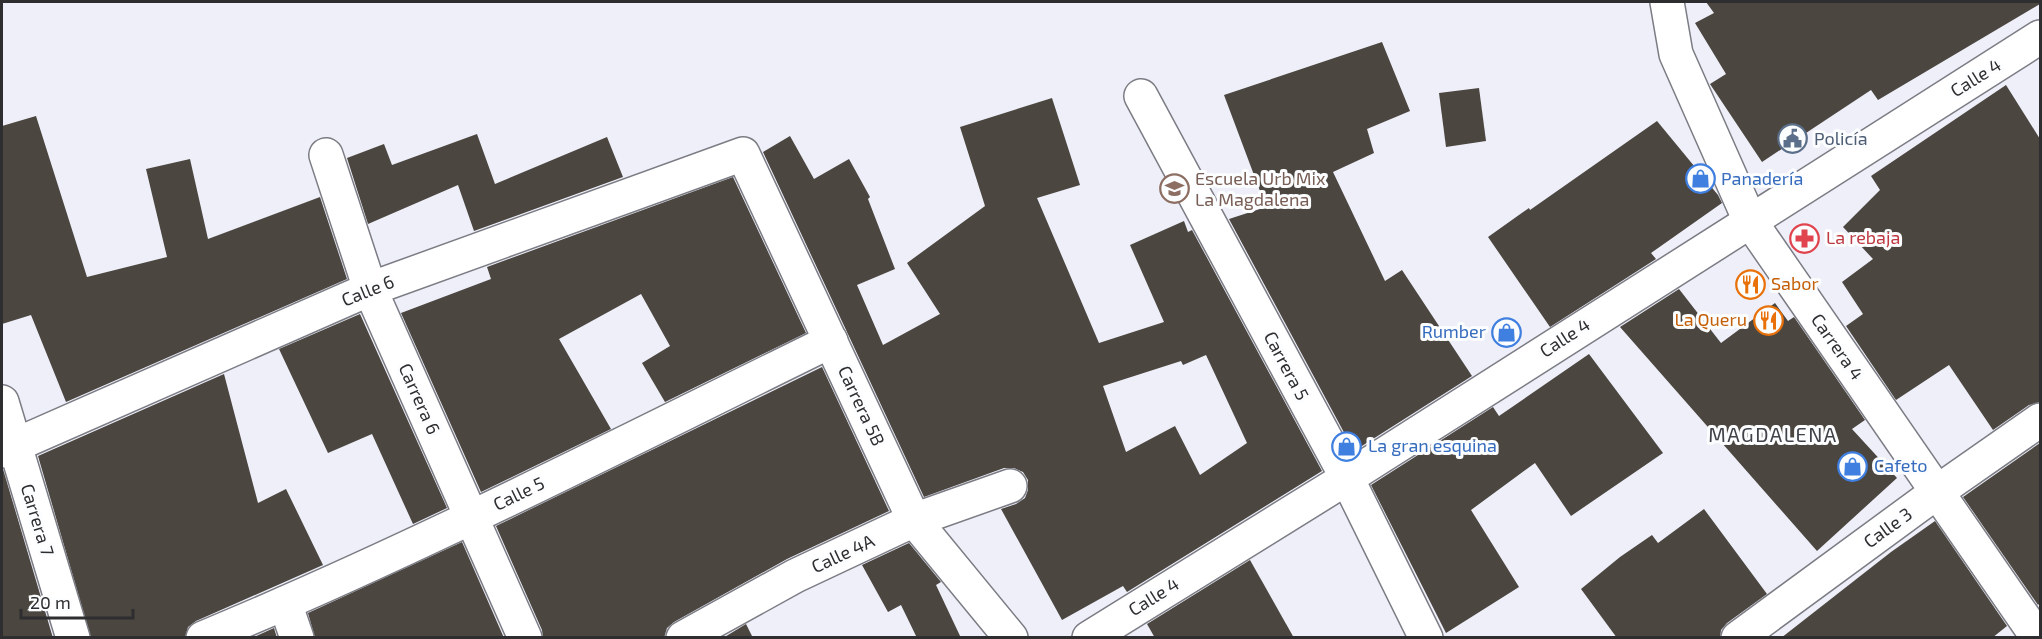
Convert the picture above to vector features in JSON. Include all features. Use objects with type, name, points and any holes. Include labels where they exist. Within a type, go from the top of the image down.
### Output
[{"type":"street","name":"Carrera 4","points":[[1667,2],[1676,54],[1750,221],[2038,638]]},
{"type":"street","name":"Calle 4","points":[[1089,638],[1347,478],[2040,37]]},
{"type":"street","name":"Carrera 5","points":[[1141,96],[1347,478],[1426,638]]},
{"type":"street","name":"Calle 6","points":[[8,448],[370,289],[743,154]]},
{"type":"street","name":"Carrera 5B","points":[[743,154],[914,520],[1011,638]]},
{"type":"street","name":"Carrera 6","points":[[326,155],[370,289],[525,638]]},
{"type":"street","name":"Calle 5","points":[[203,638],[472,517],[831,341]]},
{"type":"street","name":"Carrera 7","points":[[2,402],[8,448],[73,638]]},
{"type":"street","name":"Calle 3","points":[[1738,638],[1937,492],[2040,420]]},
{"type":"street","name":"Calle 4A","points":[[683,638],[795,576],[914,520],[1010,486]]},
{"type":"street","points":[[285,603],[297,638]]},
{"type":"building","points":[[1706,2],[2040,2],[2040,4],[1878,100],[1871,90],[1762,162],[1710,84],[1726,74],[1695,23],[1714,13]]},
{"type":"building","points":[[1382,42],[1410,111],[1367,129],[1374,153],[1333,172],[1385,281],[1402,270],[1472,376],[1354,451],[1229,219],[1266,207],[1224,95]]},
{"type":"building","points":[[2006,85],[2040,139],[2040,402],[2029,405],[1993,430],[1949,365],[1896,400],[1846,326],[1863,314],[1842,282],[1873,259],[1843,227],[1880,190],[1871,176]]},
{"type":"building","points":[[1479,88],[1486,141],[1446,147],[1439,93]]},
{"type":"building","points":[[1052,98],[1080,185],[1037,198],[1099,343],[1164,322],[1130,245],[1184,221],[1188,232],[1192,230],[1322,471],[1127,592],[1123,586],[1062,620],[1001,509],[1025,498],[1028,480],[1023,472],[1014,468],[1004,468],[924,497],[763,152],[790,136],[814,179],[849,159],[870,197],[868,199],[895,269],[857,285],[883,345],[940,314],[907,263],[985,206],[960,127]],"holes":[[[1206,355],[1247,443],[1200,475],[1175,426],[1126,452],[1103,386],[1181,361],[1183,365]]]},
{"type":"building","points":[[36,116],[87,277],[167,257],[146,169],[190,159],[208,239],[320,197],[347,279],[66,402],[31,315],[2,324],[2,126]]},
{"type":"building","points":[[1657,121],[1718,195],[1722,203],[1651,253],[1656,259],[1550,327],[1488,237]]},
{"type":"building","points":[[477,134],[495,184],[607,137],[623,177],[474,231],[458,185],[368,224],[347,158],[384,144],[392,165]]},
{"type":"building","points":[[733,177],[806,333],[665,402],[642,363],[670,346],[641,294],[559,339],[611,429],[481,492],[401,313],[491,279],[487,267]]},
{"type":"building","points":[[1679,289],[1721,343],[1775,303],[1788,321],[1794,317],[1865,420],[1852,429],[1897,478],[1817,551],[1620,327]]},
{"type":"building","points":[[360,314],[447,508],[413,524],[372,434],[328,453],[279,349]]},
{"type":"building","points":[[1589,354],[1663,453],[1571,516],[1535,463],[1471,510],[1519,587],[1446,633],[1371,485],[1493,407],[1499,416]]},
{"type":"building","points":[[822,367],[889,511],[787,559],[674,622],[667,628],[664,638],[543,638],[542,630],[496,526]]},
{"type":"building","points":[[224,374],[258,503],[286,489],[323,565],[196,621],[188,627],[185,638],[91,638],[38,456]]},
{"type":"building","points":[[2040,443],[2040,603],[2038,605],[1963,497]]},
{"type":"building","points":[[3,469],[53,638],[2,638]]},
{"type":"building","points":[[1704,509],[1767,594],[1727,623],[1721,630],[1720,638],[1617,638],[1581,589],[1620,557],[1652,535],[1658,543]]},
{"type":"building","points":[[1935,521],[2007,626],[1992,638],[1781,638],[1891,552]]},
{"type":"building","points":[[462,542],[504,638],[315,638],[308,613]]},
{"type":"building","points":[[909,543],[941,582],[936,585],[961,638],[917,638],[901,605],[888,612],[862,565]]},
{"type":"building","points":[[1250,560],[1294,638],[1155,638],[1147,624]]},
{"type":"building","points":[[746,624],[753,638],[723,638]]},
{"type":"building","points":[[274,628],[277,638],[252,638]]},
{"type":"place","name":"Policía","points":[[1793,139]]},
{"type":"place","name":"Panadería","points":[[1700,179]]},
{"type":"place","name":"Escuela Urb Mix La Magdalena","points":[[1174,189]]},
{"type":"place","name":"La rebaja","points":[[1805,238]]},
{"type":"place","name":"Sabor","points":[[1750,284]]},
{"type":"place","name":"La Queru","points":[[1768,320]]},
{"type":"place","name":"Rumber","points":[[1507,332]]},
{"type":"place","name":"La gran esquina","points":[[1347,446]]},
{"type":"place","name":"Cafeto","points":[[1853,466]]},
{"type":"district","name":"MAGDALENA","points":[[1773,435]]}]
